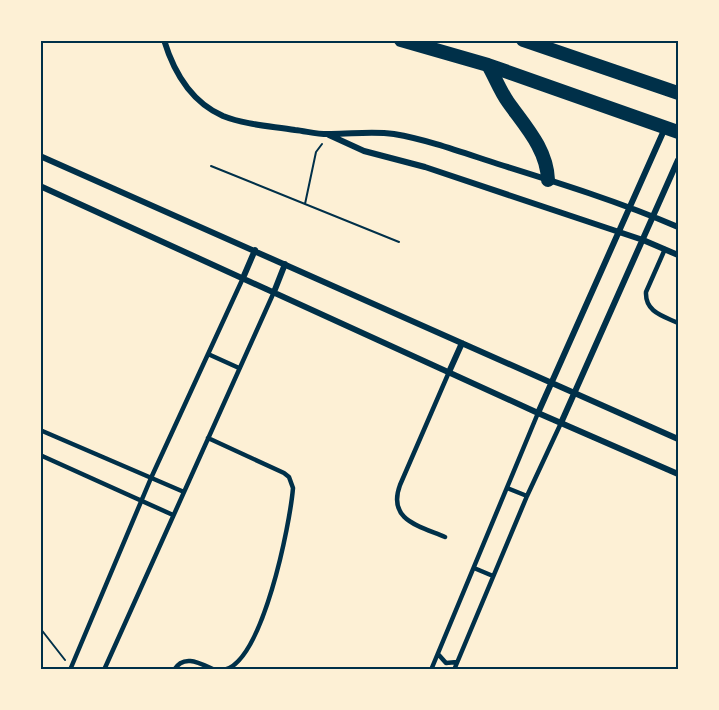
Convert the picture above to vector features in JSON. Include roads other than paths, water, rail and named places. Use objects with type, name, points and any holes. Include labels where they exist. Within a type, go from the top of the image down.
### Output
[{"type":"highway","points":[[401,40],[488,64],[672,130]]},
{"type":"highway","points":[[523,40],[678,93]]},
{"type":"highway","points":[[488,64],[507,101],[542,151],[548,180]]},
{"type":"street","points":[[164,40],[176,74],[195,97],[206,107],[222,116],[241,122],[329,135],[368,131],[395,134],[548,180],[654,216],[678,227]]},
{"type":"street","points":[[537,413],[629,208],[672,130]]},
{"type":"street","points":[[329,135],[364,151],[425,166],[643,240],[678,255]]},
{"type":"street","points":[[40,156],[678,439]]},
{"type":"street","points":[[561,423],[678,160]]},
{"type":"street","points":[[40,186],[537,413],[678,474]]},
{"type":"street","points":[[243,278],[255,250]]},
{"type":"street","points":[[274,292],[285,264]]},
{"type":"street","points":[[449,372],[462,343]]},
{"type":"lane","points":[[665,249],[646,292],[646,298],[653,312],[678,323]]},
{"type":"lane","points":[[70,668],[141,500],[243,278]]},
{"type":"lane","points":[[104,669],[274,292]]},
{"type":"lane","points":[[208,354],[239,368]]},
{"type":"lane","points":[[445,537],[409,521],[400,514],[396,500],[400,485],[449,372]]},
{"type":"lane","points":[[431,669],[537,413]]},
{"type":"lane","points":[[454,669],[527,496],[561,423]]},
{"type":"lane","points":[[40,430],[184,492]]},
{"type":"lane","points":[[208,438],[284,473],[289,477],[293,488],[269,602],[243,655],[236,664],[224,669]]},
{"type":"lane","points":[[40,455],[173,515]]},
{"type":"lane","points":[[507,488],[527,496]]},
{"type":"lane","points":[[474,568],[493,576]]},
{"type":"lane","points":[[438,654],[446,663],[457,662]]},
{"type":"lane","points":[[174,669],[181,661],[188,660],[215,669]]}]
